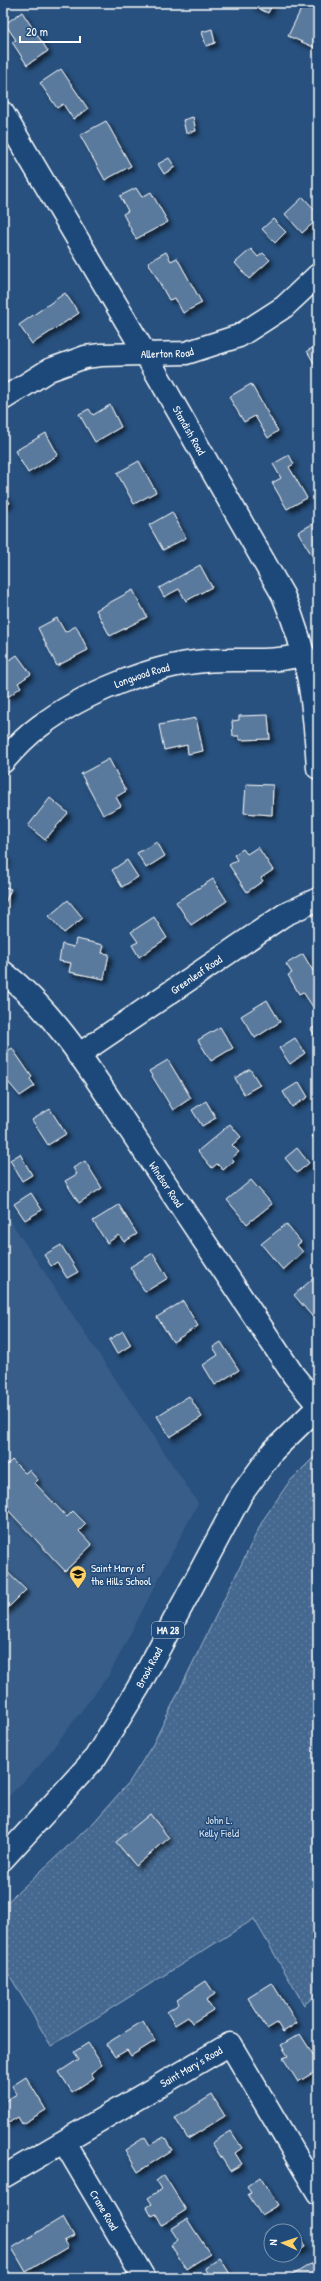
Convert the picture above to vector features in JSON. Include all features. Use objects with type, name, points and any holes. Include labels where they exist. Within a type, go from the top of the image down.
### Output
[{"type":"street","name":"Standish Road","points":[[3,113],[146,355],[283,595],[304,654],[312,691],[318,768]]},
{"type":"street","name":"Allerton Road","points":[[3,399],[34,378],[66,363],[101,354],[146,355],[186,352],[240,336],[284,306],[318,275]]},
{"type":"street","name":"Longwood Road","points":[[3,762],[27,737],[52,717],[105,690],[140,676],[189,663],[283,659],[304,654]]},
{"type":"street","name":"Greenleaf Road","points":[[78,1055],[284,915],[318,899]]},
{"type":"street","name":"Windsor Road","points":[[3,972],[38,1004],[78,1055],[294,1376],[318,1406]]},
{"type":"street","name":"Brook Road","points":[[3,1859],[95,1758],[138,1688],[241,1495],[273,1451],[318,1406]]},
{"type":"street","name":"Saint Mary's Road","points":[[3,2177],[230,2044],[318,2193]]},
{"type":"street","name":"Crane Road","points":[[64,2142],[144,2278]]},
{"type":"shaded area","name":"Saint Mary of the Hills School","points":[[3,1210],[198,1503],[109,1675],[40,1765],[3,1802]]},
{"type":"green space","name":"John L. Kelly Field","points":[[318,1453],[318,1993],[304,2005],[254,1919],[51,2046],[3,1964],[3,1906],[94,1822],[130,1781],[153,1744],[263,1520],[289,1482]]},
{"type":"building","points":[[252,3],[273,3],[268,13],[251,5]]},
{"type":"building","points":[[304,3],[318,3],[318,49],[288,36]]},
{"type":"building","points":[[22,12],[48,51],[27,65],[12,42],[16,40],[5,24]]},
{"type":"building","points":[[212,29],[215,43],[206,46],[202,32]]},
{"type":"building","points":[[61,69],[88,109],[73,119],[63,104],[57,108],[40,83]]},
{"type":"building","points":[[193,117],[196,131],[186,133],[183,120]]},
{"type":"building","points":[[106,121],[131,166],[105,180],[80,135]]},
{"type":"building","points":[[169,158],[175,167],[164,174],[158,164]]},
{"type":"building","points":[[136,188],[142,197],[151,192],[168,222],[136,239],[123,214],[128,211],[120,196]]},
{"type":"building","points":[[303,197],[318,213],[318,219],[302,233],[285,214]]},
{"type":"building","points":[[273,219],[286,232],[275,243],[262,229]]},
{"type":"building","points":[[251,249],[258,257],[263,253],[270,260],[249,279],[235,263]]},
{"type":"building","points":[[166,252],[171,261],[177,258],[202,303],[183,313],[175,298],[169,300],[148,262]]},
{"type":"building","points":[[65,293],[79,313],[32,344],[19,325]]},
{"type":"building","points":[[318,345],[318,370],[307,351]]},
{"type":"building","points":[[251,384],[278,431],[268,438],[255,416],[244,422],[229,397]]},
{"type":"building","points":[[110,405],[121,427],[95,442],[79,414],[89,409],[93,415]]},
{"type":"building","points":[[46,433],[58,455],[28,473],[15,451]]},
{"type":"building","points":[[289,455],[294,464],[289,467],[307,498],[287,509],[272,483],[281,478],[273,464]]},
{"type":"building","points":[[139,461],[156,492],[134,504],[117,473]]},
{"type":"building","points":[[3,492],[10,503],[3,507]]},
{"type":"building","points":[[172,512],[186,538],[163,550],[149,525]]},
{"type":"building","points":[[318,521],[318,557],[314,559],[298,532]]},
{"type":"building","points":[[200,565],[212,587],[186,601],[179,589],[164,597],[159,588]]},
{"type":"building","points":[[133,590],[147,617],[110,636],[96,610]]},
{"type":"building","points":[[57,618],[65,632],[76,626],[88,650],[57,666],[38,628]]},
{"type":"building","points":[[4,654],[8,661],[17,655],[31,674],[18,683],[21,687],[8,697],[5,693],[3,694]]},
{"type":"building","points":[[268,715],[270,739],[239,740],[239,736],[233,736],[232,721],[239,720],[239,716]]},
{"type":"building","points":[[196,718],[203,751],[188,754],[187,745],[164,750],[159,725]]},
{"type":"building","points":[[109,759],[126,791],[116,797],[121,806],[103,815],[81,774]]},
{"type":"building","points":[[246,784],[273,785],[272,815],[244,813]]},
{"type":"building","points":[[50,798],[68,813],[45,840],[28,826]]},
{"type":"building","points":[[157,842],[165,856],[146,868],[137,853]]},
{"type":"building","points":[[258,847],[273,870],[261,878],[263,881],[247,892],[229,865],[237,860],[234,855],[243,849],[247,854]]},
{"type":"building","points":[[3,856],[7,858],[3,867]]},
{"type":"building","points":[[127,860],[138,877],[122,887],[112,870]]},
{"type":"building","points":[[213,879],[227,901],[191,925],[176,902]]},
{"type":"building","points":[[3,886],[11,889],[4,906],[3,905]]},
{"type":"building","points":[[68,900],[83,918],[64,933],[49,916]]},
{"type":"building","points":[[154,917],[167,938],[139,957],[132,945],[138,942],[131,932]]},
{"type":"building","points":[[76,939],[104,945],[102,953],[109,954],[104,979],[69,972],[71,963],[59,961],[62,944],[74,947]]},
{"type":"building","points":[[303,954],[318,979],[318,1004],[313,1007],[303,992],[299,994],[288,975],[292,973],[286,964]]},
{"type":"building","points":[[267,1000],[280,1022],[255,1038],[241,1016]]},
{"type":"building","points":[[318,1025],[318,1041],[311,1029]]},
{"type":"building","points":[[220,1027],[233,1048],[211,1061],[198,1040]]},
{"type":"building","points":[[295,1038],[305,1053],[290,1064],[279,1048]]},
{"type":"building","points":[[12,1048],[32,1077],[30,1079],[35,1086],[20,1096],[3,1076],[3,1054]]},
{"type":"building","points":[[168,1060],[191,1098],[173,1110],[149,1071]]},
{"type":"building","points":[[250,1069],[260,1085],[244,1094],[235,1078]]},
{"type":"building","points":[[299,1082],[308,1097],[292,1107],[283,1092]]},
{"type":"building","points":[[206,1101],[216,1118],[202,1126],[192,1110]]},
{"type":"building","points":[[50,1109],[66,1134],[48,1145],[32,1120]]},
{"type":"building","points":[[230,1124],[241,1137],[232,1145],[239,1152],[232,1158],[234,1161],[223,1170],[217,1164],[212,1168],[198,1151]]},
{"type":"building","points":[[318,1131],[318,1144],[312,1136]]},
{"type":"building","points":[[297,1148],[309,1163],[297,1173],[285,1158]]},
{"type":"building","points":[[20,1154],[32,1175],[22,1181],[10,1160]]},
{"type":"building","points":[[85,1161],[102,1188],[79,1203],[65,1181],[77,1174],[73,1168]]},
{"type":"building","points":[[251,1180],[272,1204],[247,1224],[227,1200]]},
{"type":"building","points":[[31,1193],[42,1210],[25,1220],[14,1204]]},
{"type":"building","points":[[318,1199],[318,1207],[314,1202]]},
{"type":"building","points":[[119,1205],[137,1234],[124,1242],[119,1235],[107,1243],[93,1221]]},
{"type":"building","points":[[286,1224],[301,1242],[297,1245],[303,1252],[283,1270],[261,1244]]},
{"type":"building","points":[[61,1245],[78,1272],[67,1278],[57,1262],[51,1266],[44,1255]]},
{"type":"building","points":[[153,1253],[168,1278],[145,1292],[130,1267]]},
{"type":"building","points":[[318,1274],[318,1321],[317,1322],[294,1295]]},
{"type":"building","points":[[183,1301],[198,1326],[173,1342],[157,1317]]},
{"type":"building","points":[[123,1331],[131,1345],[117,1354],[109,1340]]},
{"type":"building","points":[[221,1342],[239,1370],[215,1385],[203,1365],[218,1355],[213,1347]]},
{"type":"building","points":[[189,1396],[202,1417],[170,1437],[157,1416]]},
{"type":"building","points":[[12,1460],[25,1473],[29,1470],[38,1480],[35,1483],[67,1517],[73,1511],[86,1524],[79,1531],[92,1545],[65,1571],[8,1510],[3,1515],[3,1469]]},
{"type":"building","points":[[3,1568],[26,1590],[3,1613]]},
{"type":"building","points":[[150,1814],[169,1838],[136,1866],[116,1842]]},
{"type":"building","points":[[206,1981],[215,1994],[206,2000],[213,2010],[192,2023],[188,2017],[175,2025],[167,2012],[179,2004],[177,2000]]},
{"type":"building","points":[[272,1983],[297,2023],[283,2032],[277,2023],[267,2029],[248,1998]]},
{"type":"building","points":[[143,2021],[155,2041],[131,2056],[127,2050],[115,2057],[106,2044]]},
{"type":"building","points":[[300,2034],[318,2062],[318,2070],[298,2082],[283,2058],[288,2056],[281,2045]]},
{"type":"building","points":[[88,2043],[102,2065],[91,2073],[94,2078],[72,2092],[59,2072],[79,2059],[74,2052]]},
{"type":"building","points":[[26,2077],[46,2110],[22,2124],[18,2117],[7,2124],[3,2118],[3,2102],[17,2094],[12,2086]]},
{"type":"building","points":[[212,2095],[225,2116],[188,2139],[175,2118]]},
{"type":"building","points":[[231,2131],[242,2148],[235,2153],[242,2164],[230,2171],[212,2143]]},
{"type":"building","points":[[145,2137],[150,2145],[164,2137],[172,2150],[138,2172],[125,2150]]},
{"type":"building","points":[[164,2175],[186,2210],[162,2225],[156,2214],[152,2216],[147,2207],[152,2204],[148,2198],[161,2189],[156,2181]]},
{"type":"building","points":[[260,2177],[278,2205],[261,2215],[248,2194],[251,2193],[247,2186]]},
{"type":"building","points":[[63,2217],[74,2236],[64,2241],[68,2247],[26,2272],[12,2248]]},
{"type":"building","points":[[187,2219],[210,2254],[186,2269],[171,2245],[178,2240],[171,2229]]},
{"type":"building","points":[[220,2258],[232,2277],[231,2278],[212,2278],[205,2268]]},
{"type":"building","points":[[312,2263],[318,2273],[318,2278],[288,2278]]},
{"type":"place","name":"Saint Mary of the Hills School","points":[[78,1589]]}]
